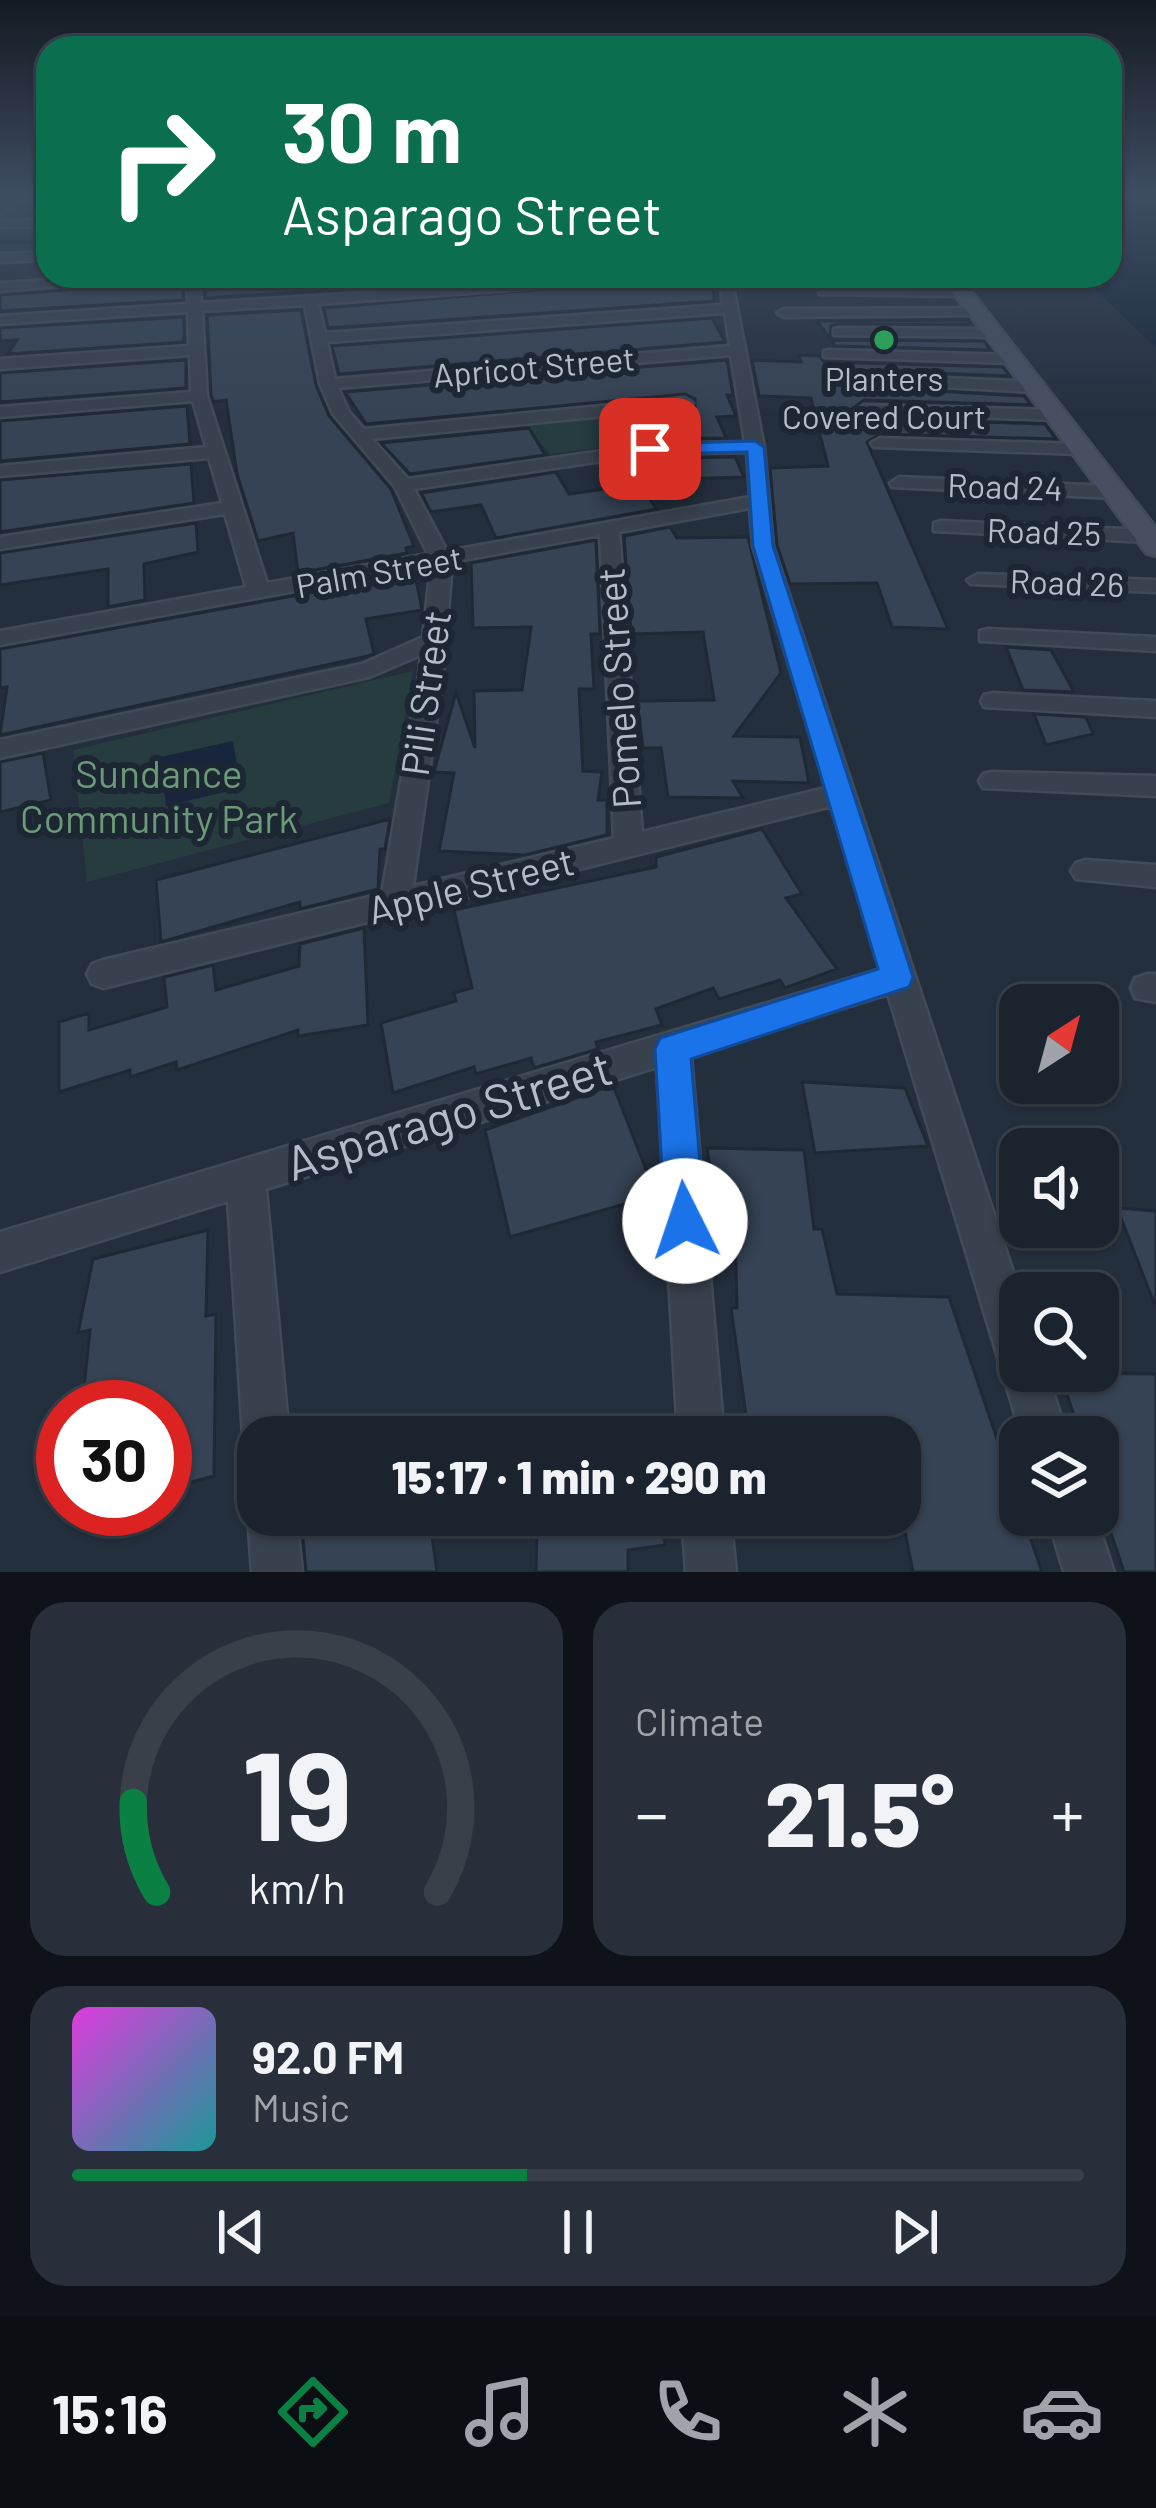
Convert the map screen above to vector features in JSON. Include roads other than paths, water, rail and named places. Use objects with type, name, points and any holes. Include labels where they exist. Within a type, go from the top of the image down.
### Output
[{"type":"street","points":[[0,287],[36,285]]},
{"type":"street","points":[[194,288],[199,396],[259,593]]},
{"type":"street","points":[[0,320],[502,288]]},
{"type":"street","points":[[727,288],[755,447],[763,546],[837,795],[999,1293]]},
{"type":"street","points":[[824,290],[962,293]]},
{"type":"street","points":[[784,313],[962,293]]},
{"type":"street","points":[[962,293],[1036,387],[1044,415],[1080,449],[1151,541]]},
{"type":"street","name":"Pili Street","points":[[311,300],[328,384],[359,435],[403,485],[442,562],[431,674],[395,905]]},
{"type":"street","points":[[319,338],[731,308]]},
{"type":"street","points":[[838,332],[994,333]]},
{"type":"street","points":[[0,364],[196,350]]},
{"type":"street","name":"Apricot Street","points":[[328,384],[741,350]]},
{"type":"street","points":[[829,354],[1011,359]]},
{"type":"street","points":[[854,380],[1036,387]]},
{"type":"street","points":[[0,412],[199,396]]},
{"type":"street","points":[[359,435],[685,403]]},
{"type":"street","points":[[637,407],[650,449]]},
{"type":"street","points":[[864,410],[1044,415]]},
{"type":"street","points":[[880,443],[1080,449]]},
{"type":"street","points":[[403,485],[650,449],[755,447]]},
{"type":"street","points":[[0,471],[213,452]]},
{"type":"street","name":"Road 24","points":[[899,483],[1111,492]]},
{"type":"street","name":"Palm Street","points":[[0,638],[442,562],[757,501]]},
{"type":"street","points":[[0,543],[232,507]]},
{"type":"street","name":"Road 25","points":[[941,527],[1151,541]]},
{"type":"street","name":"Pomelo Street","points":[[609,528],[629,848]]},
{"type":"street","name":"Road 26","points":[[978,580],[1156,586]]},
{"type":"street","points":[[988,636],[1156,644]]},
{"type":"street","points":[[0,748],[369,670],[435,640]]},
{"type":"street","points":[[369,670],[431,674]]},
{"type":"street","points":[[993,701],[1156,709]]},
{"type":"street","points":[[992,781],[1156,786]]},
{"type":"street","name":"Apple Street","points":[[103,974],[837,795]]},
{"type":"street","points":[[1086,871],[1156,876]]},
{"type":"street","name":"Asparago Street","points":[[0,1252],[897,977]]},
{"type":"street","points":[[673,1049],[699,1416]]},
{"type":"street","points":[[246,1178],[264,1416]]},
{"type":"street","points":[[274,1536],[277,1572]]},
{"type":"street","points":[[708,1536],[711,1572]]},
{"type":"street","points":[[1078,1536],[1089,1572]]},
{"type":"water","points":[[1122,269],[1156,269],[1156,348],[1094,288],[1122,288]]},
{"type":"water","points":[[233,741],[241,788],[166,806],[161,757]]},
{"type":"place","name":"Planters Covered Court","points":[[884,340]]},
{"type":"park label","name":"Sundance Community Park","points":[[159,796]]}]
